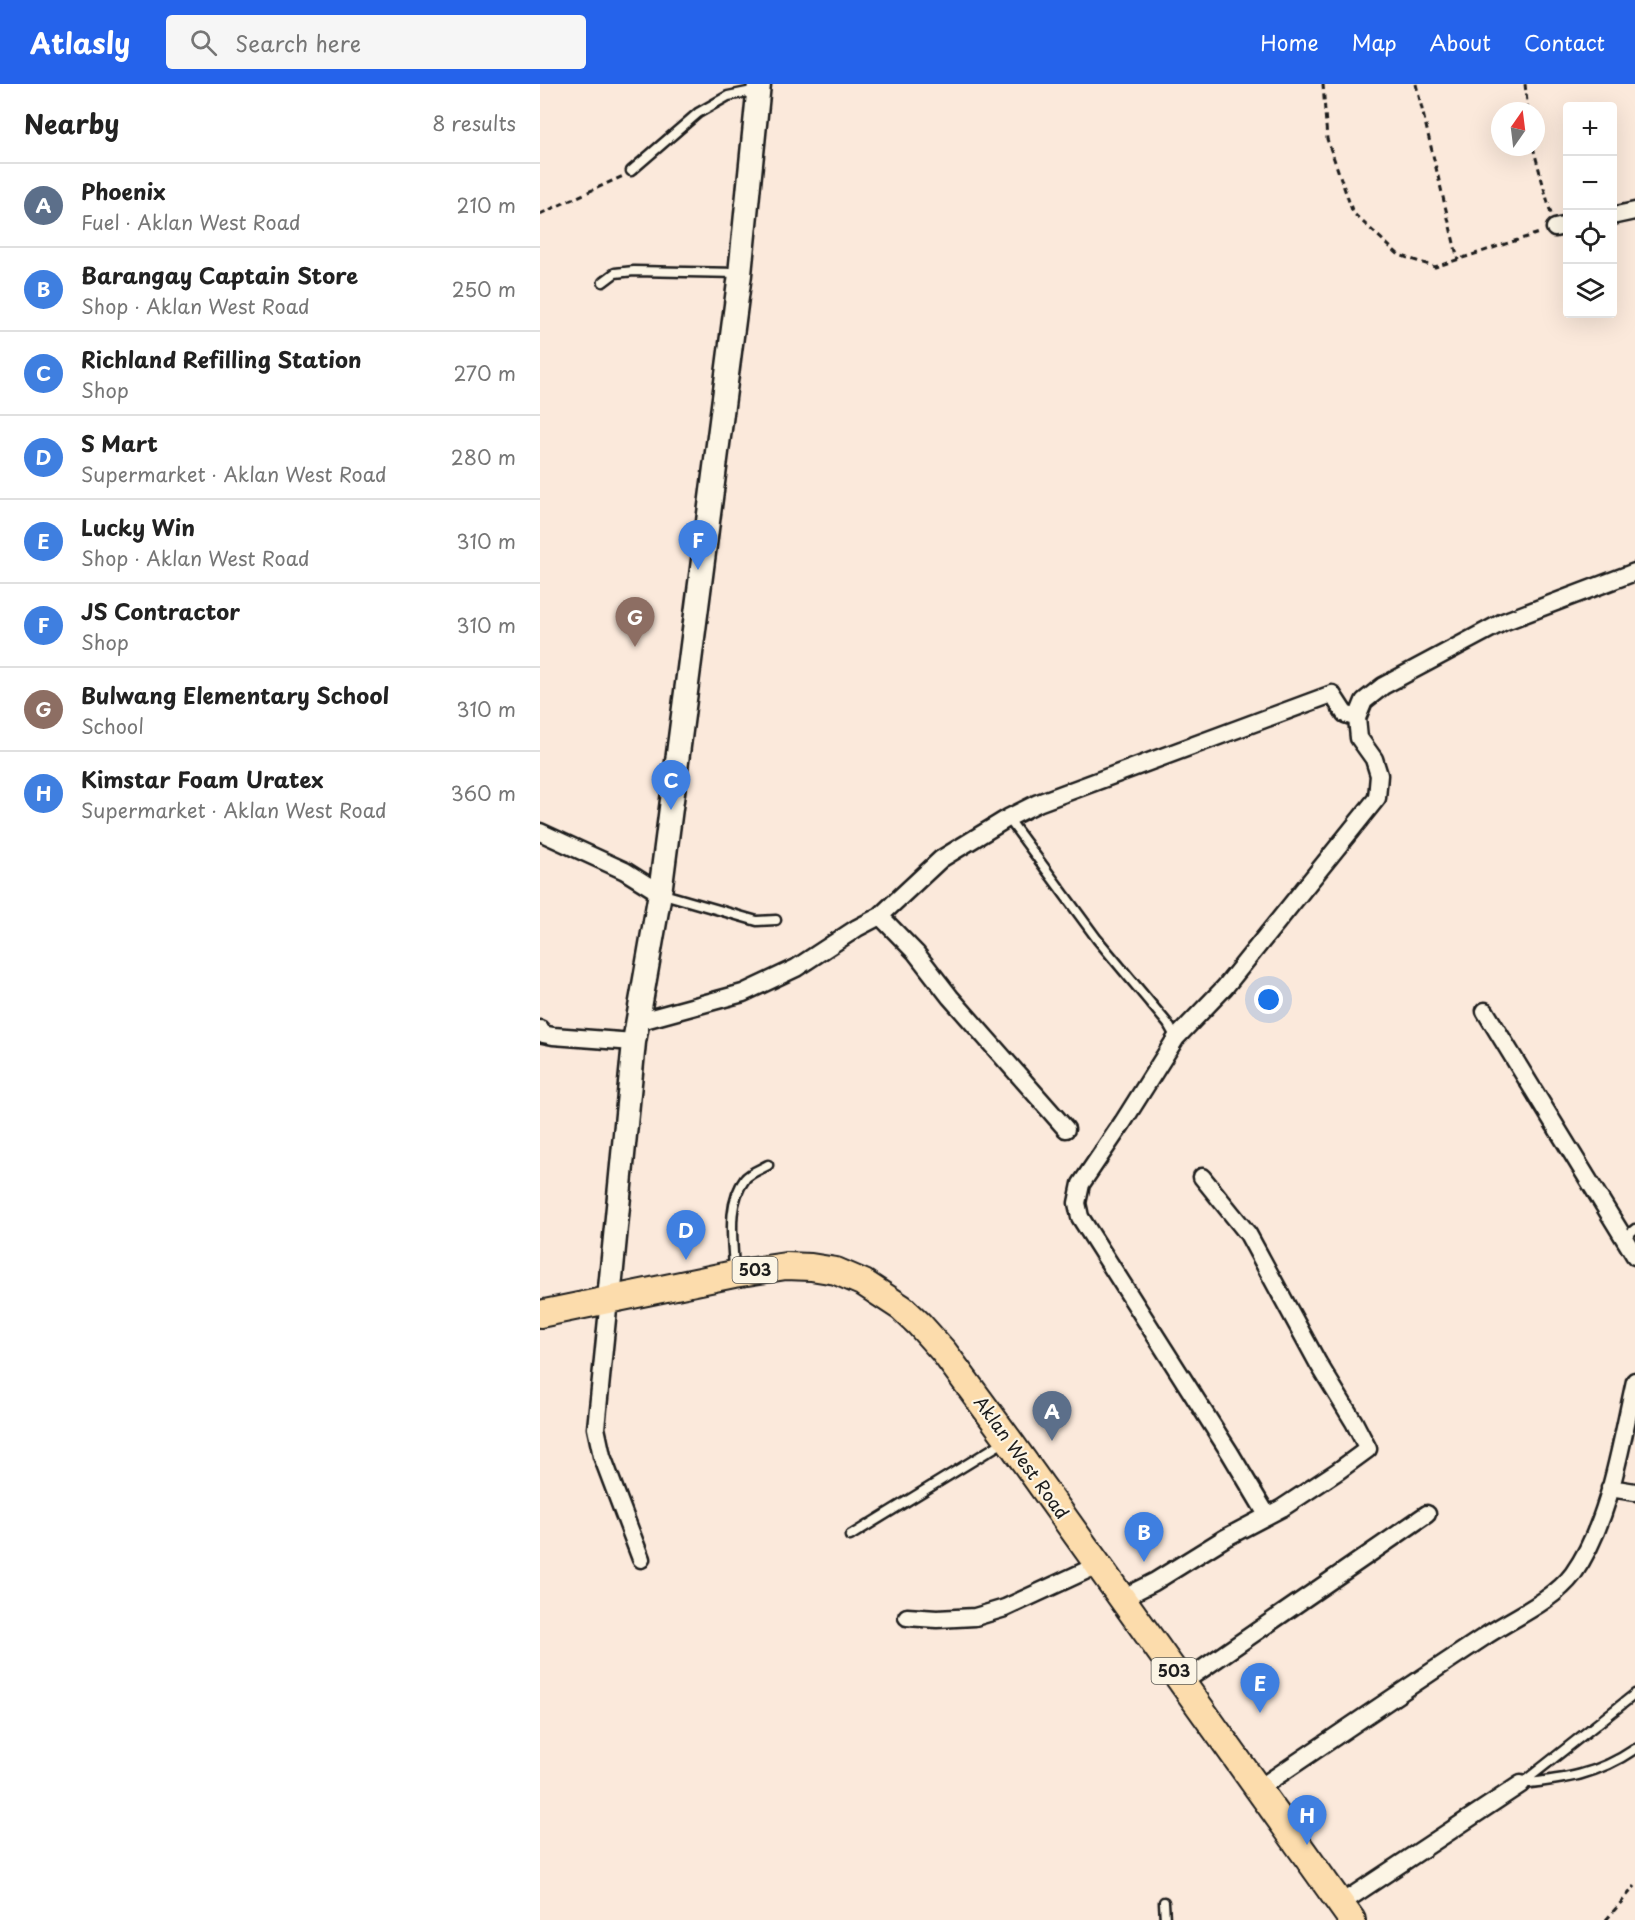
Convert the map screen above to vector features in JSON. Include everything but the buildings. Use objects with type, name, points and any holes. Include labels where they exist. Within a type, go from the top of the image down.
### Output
[{"type":"main road","name":"Aklan West Road","points":[[540,1314],[734,1274],[786,1266],[811,1266],[836,1272],[864,1283],[902,1308],[920,1324],[944,1352],[1346,1912]]},
{"type":"street","points":[[641,1559],[602,1456],[596,1428],[635,1032],[660,893],[740,273],[759,87]]},
{"type":"street","points":[[1617,215],[1635,211]]},
{"type":"street","points":[[1267,1515],[1080,1217],[1077,1203],[1081,1184],[1176,1038],[1225,987],[1377,798],[1379,776],[1374,759],[1359,738],[1358,718],[1364,701],[1383,686],[1503,622],[1635,572]]},
{"type":"street","points":[[540,1029],[543,1034],[553,1036],[635,1032],[743,993],[796,968],[857,928],[880,916],[941,859],[1008,818],[1038,804],[1332,694],[1345,714],[1358,718]]},
{"type":"street","points":[[540,832],[625,871],[660,893]]},
{"type":"street","points":[[880,916],[916,953],[950,997],[1066,1128]]},
{"type":"street","points":[[1485,1011],[1629,1233],[1635,1256]]},
{"type":"street","points":[[1122,1598],[1282,1508],[1368,1449],[1248,1234],[1202,1177]]},
{"type":"street","points":[[1258,1789],[1485,1636],[1558,1590],[1573,1574],[1596,1532],[1610,1488],[1635,1381]]},
{"type":"street","points":[[1610,1488],[1635,1492]]},
{"type":"street","points":[[1182,1683],[1427,1514]]},
{"type":"street","points":[[908,1617],[937,1619],[975,1617],[1005,1608],[1098,1565]]},
{"type":"street","points":[[1346,1912],[1521,1785]]},
{"type":"lane","points":[[631,171],[698,113],[728,96],[759,87]]},
{"type":"lane","points":[[603,282],[615,273],[634,271],[740,273]]},
{"type":"lane","points":[[1008,818],[1097,939],[1168,1024],[1176,1038]]},
{"type":"lane","points":[[660,893],[757,921],[776,920]]},
{"type":"lane","points":[[734,1274],[735,1195],[746,1177],[768,1165]]},
{"type":"lane","points":[[850,1536],[1002,1431]]},
{"type":"lane","points":[[1521,1785],[1635,1694]]},
{"type":"lane","points":[[1521,1785],[1569,1779],[1595,1770],[1635,1749]]},
{"type":"lane","points":[[1164,1902],[1165,1920]]},
{"type":"path","points":[[1323,84],[1327,139],[1353,213],[1399,255],[1435,267],[1561,227],[1536,156]]},
{"type":"path","points":[[1416,84],[1458,260]]},
{"type":"path","points":[[1525,84],[1527,102]]},
{"type":"path","points":[[540,214],[631,171]]},
{"type":"path","points":[[1606,1920],[1635,1886]]},
{"type":"place","name":"JS Contractor","points":[[698,570]]},
{"type":"place","name":"Bulwang Elementary School","points":[[635,647]]},
{"type":"place","name":"Richland Refilling Station","points":[[671,810]]},
{"type":"place","name":"S Mart","points":[[686,1260]]},
{"type":"place","name":"Phoenix","points":[[1052,1441]]},
{"type":"place","name":"Barangay Captain Store","points":[[1144,1562]]},
{"type":"place","name":"Lucky Win","points":[[1260,1713]]},
{"type":"place","name":"Kimstar Foam Uratex","points":[[1307,1845]]}]
